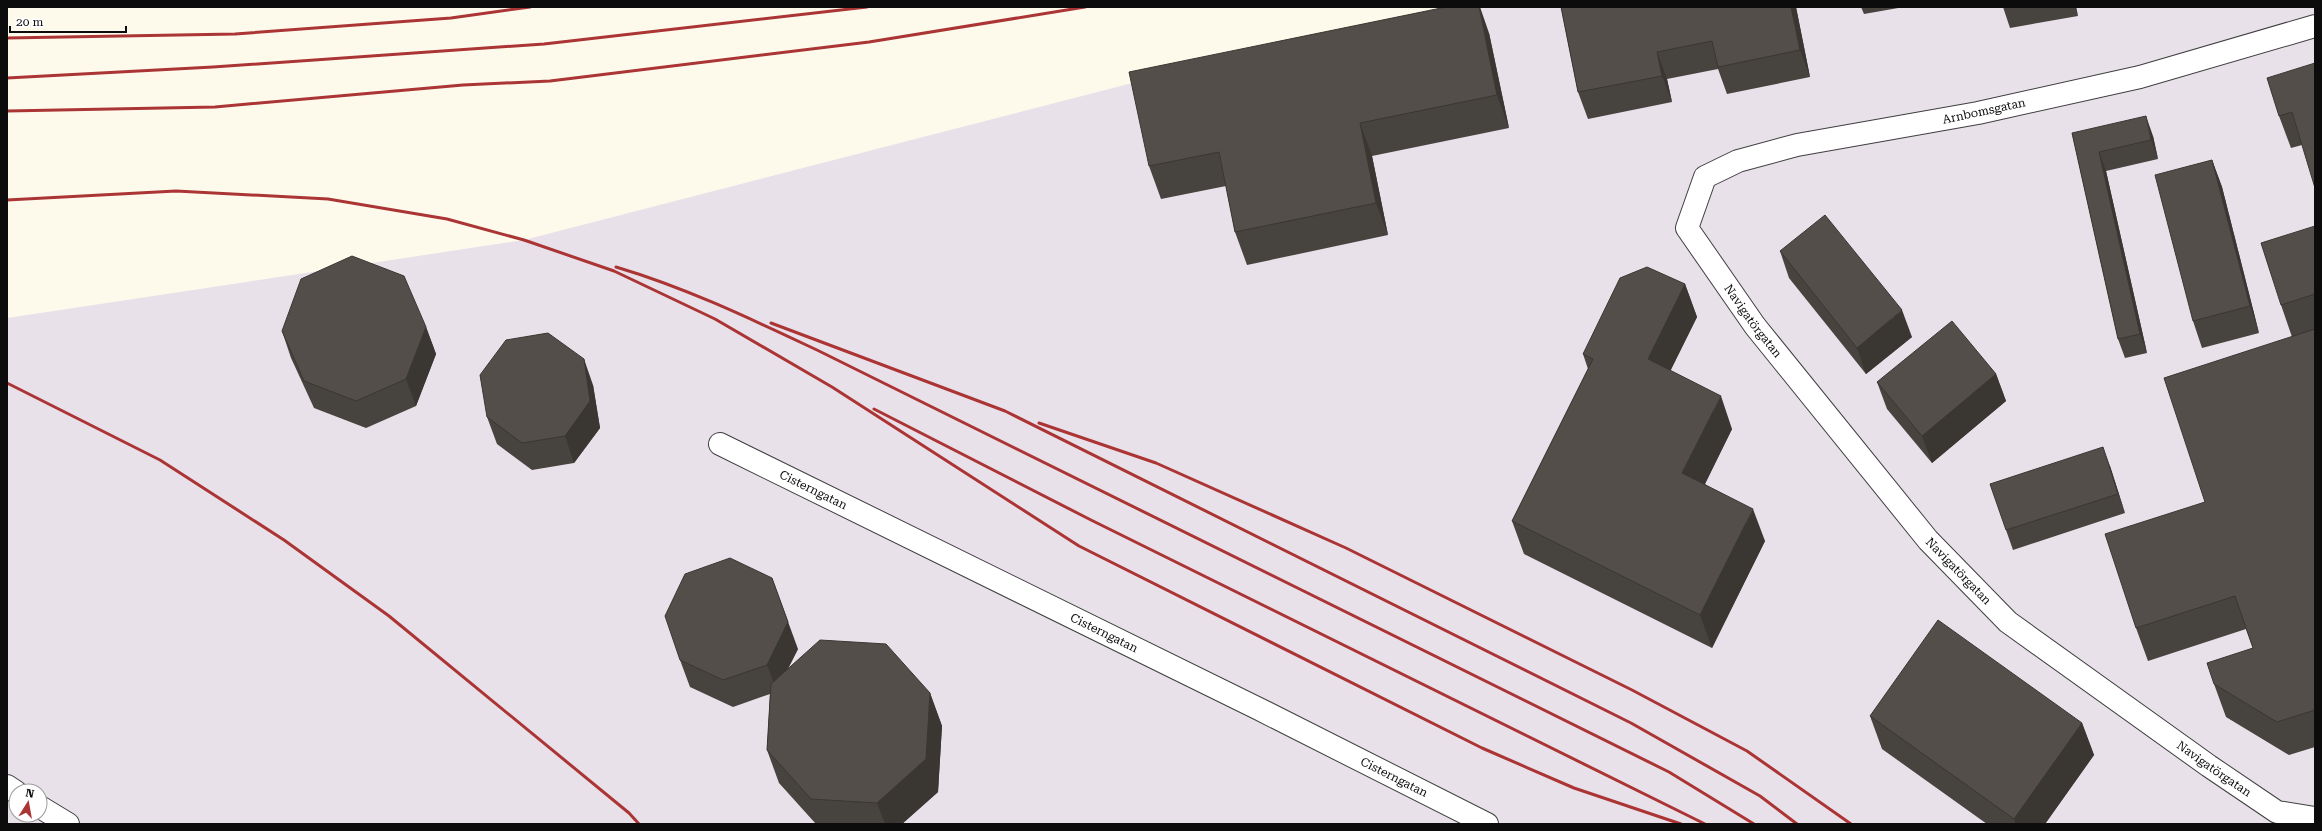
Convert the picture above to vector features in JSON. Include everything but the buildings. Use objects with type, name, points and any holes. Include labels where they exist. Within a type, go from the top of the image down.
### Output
[{"type":"street","name":"Arnbomsgatan","points":[[1687,228],[1705,177],[1738,161],[1797,145],[1978,113],[2140,77],[2315,26]]},
{"type":"street","name":"Navigatörgatan","points":[[1687,228],[1755,326],[1923,534],[2008,622],[2209,766],[2277,812],[2315,818]]},
{"type":"street","name":"Cisterngatan","points":[[720,444],[1245,702],[1487,824]]},
{"type":"street","points":[[48,812],[68,824]]},
{"type":"shaded area","points":[[1458,7],[2315,7],[2315,824],[7,824],[7,318],[524,240],[1280,45]]},
{"type":"railway","points":[[7,38],[235,34],[451,18],[530,7]]},
{"type":"railway","points":[[7,78],[213,67],[544,44],[867,7]]},
{"type":"railway","points":[[7,111],[215,107],[463,85],[550,81],[869,42],[1085,7]]},
{"type":"railway","points":[[7,200],[176,191],[328,199],[447,219],[524,240],[614,271],[715,319],[832,387],[1079,546],[1482,748],[1574,788],[1681,824]]},
{"type":"railway","points":[[616,267],[642,275],[694,295],[744,316],[819,351],[1669,772],[1754,824]]},
{"type":"railway","points":[[771,323],[1005,411],[1631,723],[1760,796],[1797,824]]},
{"type":"railway","points":[[7,383],[160,460],[284,540],[389,616],[629,813],[639,824]]},
{"type":"railway","points":[[874,409],[1091,520],[1705,824]]},
{"type":"railway","points":[[1039,423],[1156,463],[1346,548],[1632,690],[1747,751],[1851,824]]}]
